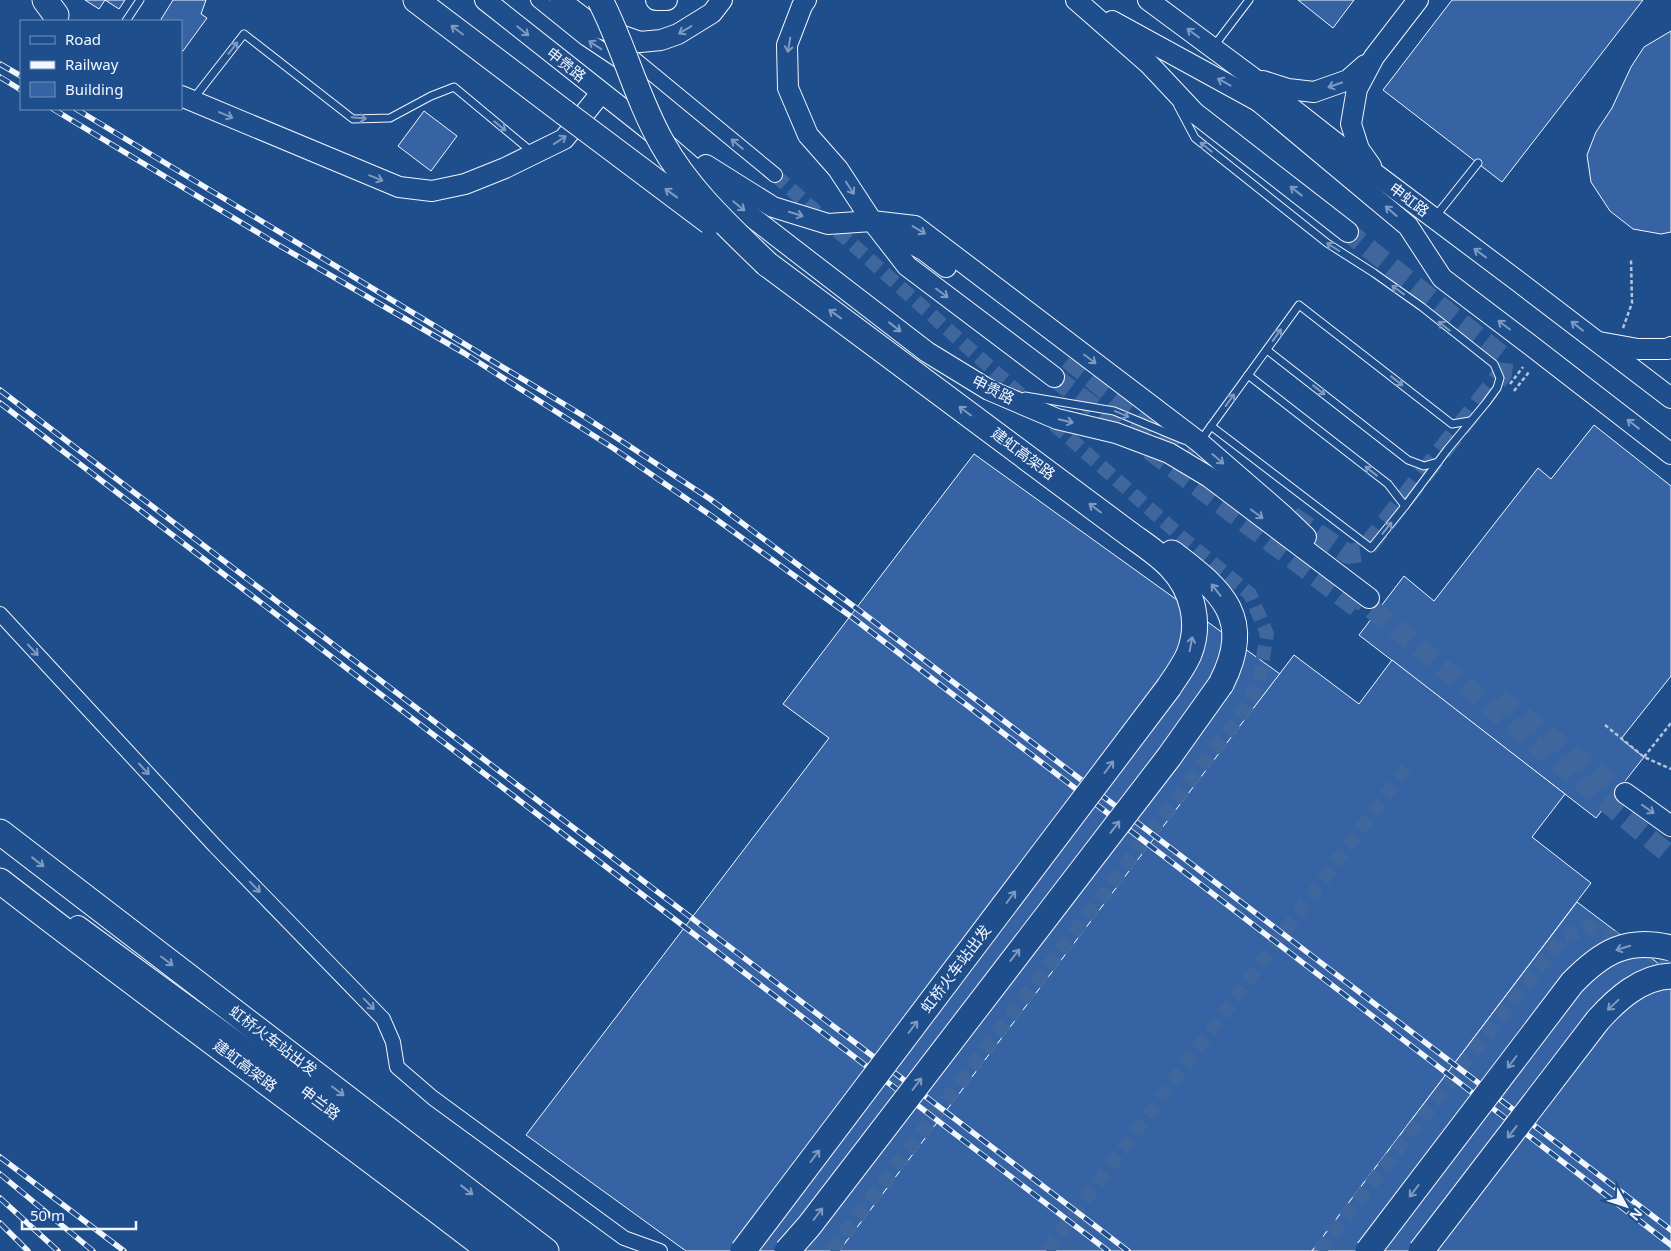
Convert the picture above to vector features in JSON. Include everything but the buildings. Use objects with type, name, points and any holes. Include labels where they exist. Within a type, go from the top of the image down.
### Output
[{"type":"highway","points":[[600,0],[620,42],[632,79],[662,144],[678,169],[713,211],[767,264]]},
{"type":"highway","points":[[419,3],[664,189],[767,264]]},
{"type":"highway","name":"建虹高架路","points":[[767,264],[1128,533],[1172,568],[1182,580],[1190,595],[1194,609],[1194,624],[1190,652],[1169,687]]},
{"type":"highway","points":[[787,1251],[1169,757],[1214,696],[1228,671],[1234,650],[1236,632],[1227,605],[1213,585],[1162,545],[1128,533]]},
{"type":"highway","name":"虹桥火车站出发","points":[[743,1251],[1169,687]]},
{"type":"highway","name":"虹桥火车站出发","points":[[0,832],[546,1251]]},
{"type":"highway","name":"建虹高架路","points":[[0,881],[110,966],[490,1251]]},
{"type":"highway","points":[[1368,1251],[1572,983],[1589,965],[1605,954],[1624,946],[1658,944],[1671,948]]},
{"type":"highway","points":[[1421,1251],[1598,1020],[1612,1005],[1631,990],[1647,981],[1671,976]]},
{"type":"street","name":"申贵路","points":[[485,0],[648,129],[740,208],[927,352],[989,390],[1057,419],[1116,433],[1169,454],[1209,478],[1369,598],[1282,514],[1199,442],[915,226],[872,221],[828,224],[773,207],[648,129]]},
{"type":"street","points":[[538,0],[585,38],[709,120]]},
{"type":"street","points":[[560,0],[775,175]]},
{"type":"street","points":[[656,0],[667,0]]},
{"type":"street","points":[[594,26],[640,42],[661,40],[678,34],[712,13],[722,0]]},
{"type":"street","points":[[806,0],[787,45],[788,88],[808,135],[838,169],[872,221],[907,266],[1054,377]]},
{"type":"street","name":"申虹路","points":[[1148,0],[1252,77],[1328,138],[1671,398]]},
{"type":"street","points":[[1378,176],[1360,149],[1350,124],[1357,89],[1374,57],[1418,0]]},
{"type":"street","points":[[1079,3],[1149,64],[1195,114],[1348,232]]},
{"type":"street","points":[[1079,3],[1328,138]]},
{"type":"street","points":[[1252,77],[1288,89],[1314,92],[1348,80],[1374,57]]},
{"type":"street","points":[[187,98],[399,187],[432,191],[465,184],[564,139],[602,93]]},
{"type":"street","points":[[1257,100],[1408,226],[1442,278],[1671,454]]},
{"type":"street","points":[[872,221],[925,251],[1068,359]]},
{"type":"street","points":[[1595,341],[1638,350],[1667,349],[1671,347]]},
{"type":"street","points":[[0,614],[215,846],[383,1019],[393,1042],[397,1067],[433,1098],[624,1238],[660,1251]]},
{"type":"street","points":[[1625,793],[1671,826]]},
{"type":"street","name":"申兰路","points":[[0,869],[327,1108],[518,1251]]},
{"type":"lane","points":[[127,20],[140,0]]},
{"type":"lane","points":[[1212,48],[1249,0]]},
{"type":"lane","points":[[187,98],[244,34],[353,119],[390,118],[431,96],[454,88],[534,154]]},
{"type":"lane","points":[[1163,80],[1195,138],[1327,243],[1422,307],[1494,364],[1500,378],[1497,388],[1486,404],[1470,421],[1405,506],[1370,548],[1211,426]]},
{"type":"lane","points":[[1434,219],[1478,163]]},
{"type":"lane","points":[[989,390],[1114,411],[1192,444],[1199,442],[1299,305],[1452,424],[1470,421]]},
{"type":"lane","points":[[1266,350],[1408,460],[1424,466],[1438,462]]},
{"type":"lane","points":[[1248,375],[1388,484],[1405,506]]},
{"type":"path","points":[[1616,345],[1632,303],[1631,259]]},
{"type":"path","points":[[1508,387],[1523,367]]},
{"type":"path","points":[[1514,391],[1529,372]]},
{"type":"path","points":[[1644,757],[1671,723]]},
{"type":"path","points":[[1605,725],[1644,757],[1671,769]]},
{"type":"tunnel","points":[[775,175],[1030,403]]},
{"type":"tunnel","points":[[1292,516],[1348,554],[1363,552],[1502,374],[1504,357],[1348,232]]},
{"type":"tunnel","points":[[1068,359],[1189,459]]},
{"type":"tunnel","points":[[1054,377],[1357,608]]},
{"type":"tunnel","points":[[831,1251],[1247,706],[1259,681],[1267,634],[1250,594],[1186,541],[1048,419]]},
{"type":"tunnel","points":[[1349,590],[1671,856]]},
{"type":"tunnel","points":[[1499,698],[1625,793]]},
{"type":"tunnel","points":[[1047,1251],[1406,768]]},
{"type":"tunnel","points":[[1319,1251],[1562,938],[1589,927],[1653,956],[1671,969]]},
{"type":"railway","points":[[0,64],[20,75]]},
{"type":"railway","points":[[0,77],[20,89]]},
{"type":"railway","points":[[55,110],[275,243],[464,353],[613,448],[713,517],[853,618],[1671,1245]]},
{"type":"railway","points":[[78,110],[582,415],[710,499],[864,614],[1671,1230]]},
{"type":"railway","points":[[0,390],[1128,1251]]},
{"type":"railway","points":[[0,403],[1108,1251]]},
{"type":"railway","points":[[0,1157],[124,1251]]},
{"type":"railway","points":[[0,1174],[93,1251]]},
{"type":"railway","points":[[0,1198],[58,1251]]},
{"type":"railway","points":[[0,1223],[28,1251]]}]
